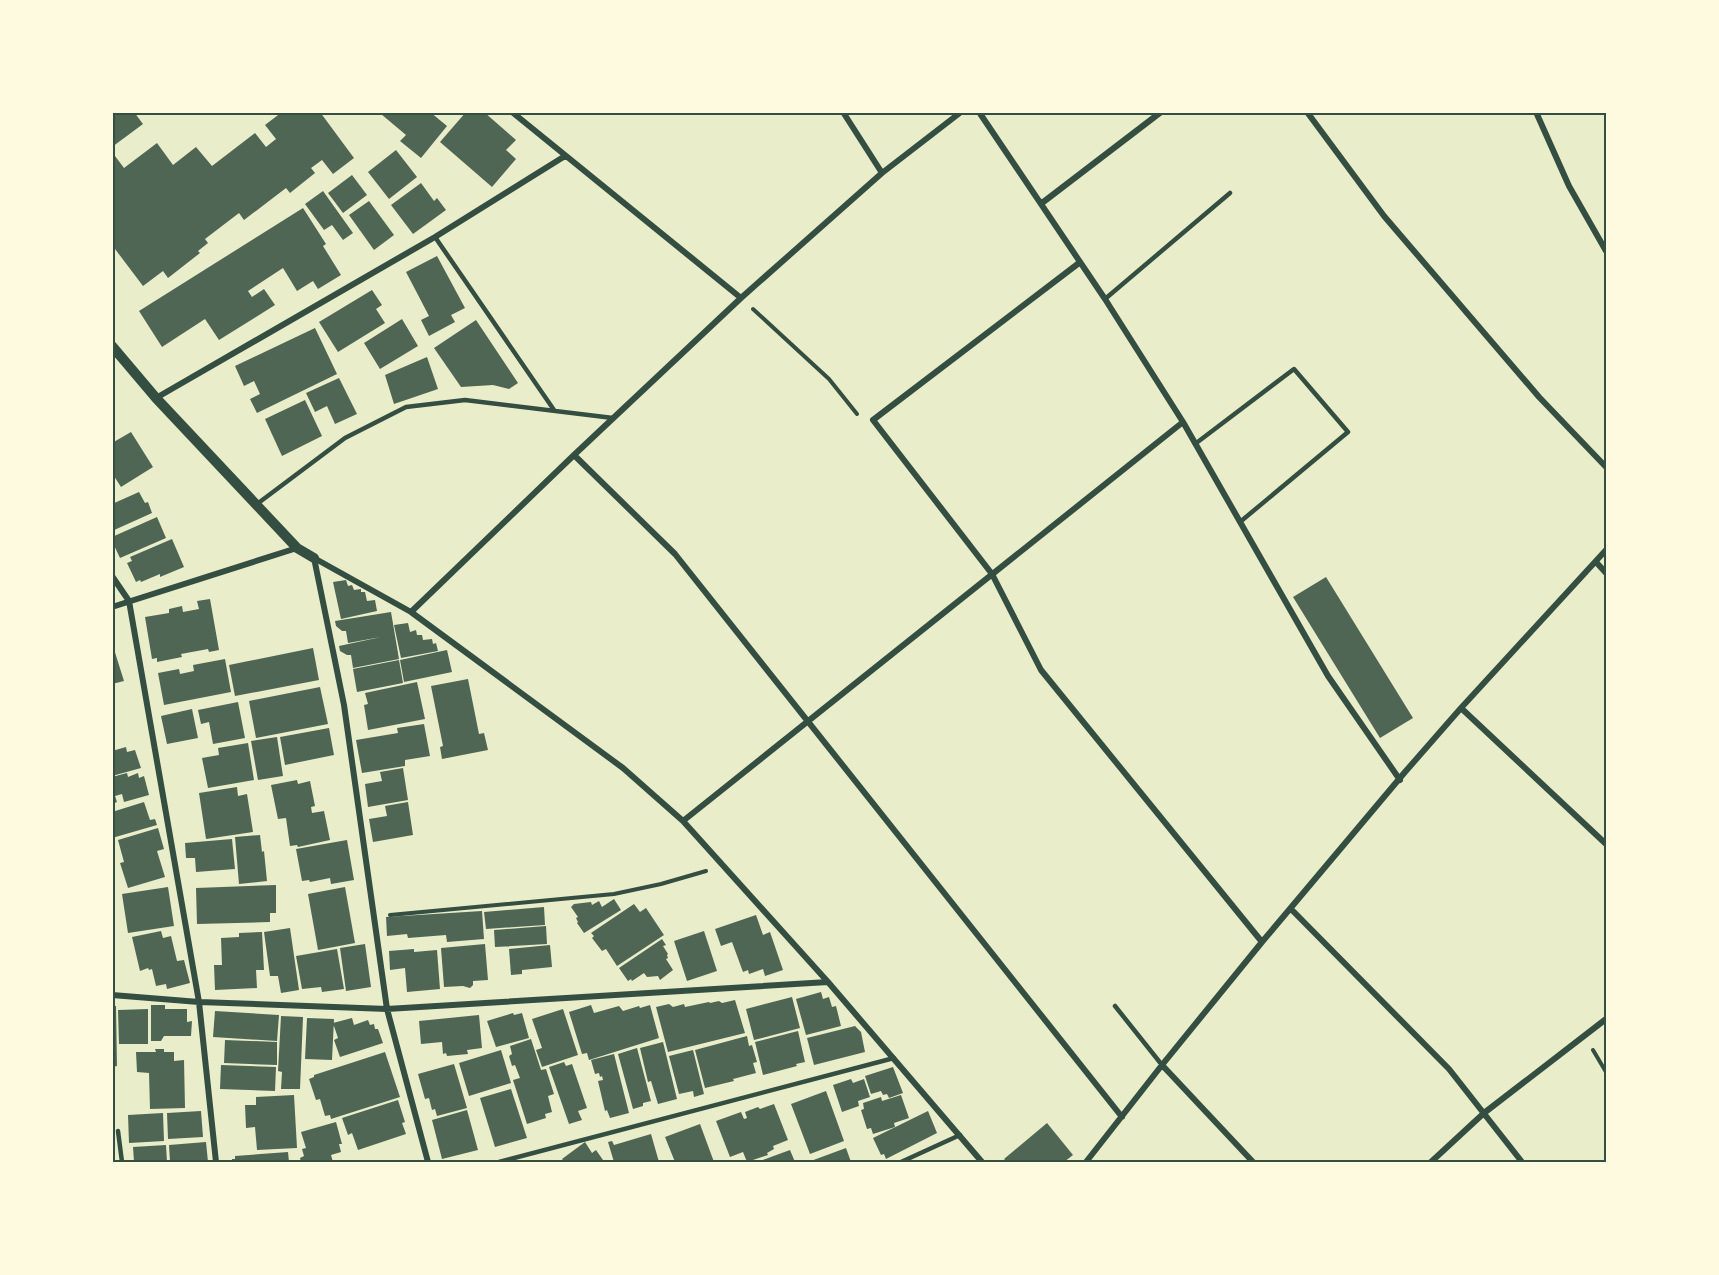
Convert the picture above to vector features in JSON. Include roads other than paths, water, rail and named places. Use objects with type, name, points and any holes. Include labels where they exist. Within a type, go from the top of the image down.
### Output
[{"type":"street","points":[[512,112],[741,298]]},
{"type":"street","points":[[843,112],[882,173]]},
{"type":"street","points":[[411,612],[741,298],[882,173],[961,112]]},
{"type":"street","points":[[979,112],[1105,299],[1183,422],[1328,676],[1400,780]]},
{"type":"street","points":[[1042,204],[1161,112]]},
{"type":"street","points":[[1307,112],[1384,216],[1539,398],[1606,467]]},
{"type":"street","points":[[1536,112],[1569,186],[1606,251]]},
{"type":"street","points":[[156,398],[435,237],[565,156]]},
{"type":"street","points":[[1079,263],[873,420],[992,574],[1041,670],[1262,942]]},
{"type":"street","points":[[112,346],[156,398],[297,548],[411,612],[623,768],[683,820],[828,982],[982,1162]]},
{"type":"street","points":[[683,820],[1183,422]]},
{"type":"street","points":[[574,455],[675,554],[1122,1117]]},
{"type":"street","points":[[112,607],[297,548]]},
{"type":"street","points":[[1086,1162],[1290,909],[1461,708],[1606,550]]},
{"type":"street","points":[[314,558],[344,705],[387,1009],[428,1162]]},
{"type":"street","points":[[1596,562],[1606,573]]},
{"type":"street","points":[[112,576],[129,601],[199,1002],[216,1162]]},
{"type":"street","points":[[1461,708],[1606,844]]},
{"type":"street","points":[[1290,909],[1449,1068],[1522,1162]]},
{"type":"street","points":[[112,995],[199,1002],[387,1009],[828,982]]},
{"type":"street","points":[[1431,1162],[1484,1113],[1606,1019]]},
{"type":"street","points":[[1162,1065],[1252,1162]]},
{"type":"lane","points":[[1105,299],[1230,193]]},
{"type":"lane","points":[[435,237],[554,410]]},
{"type":"lane","points":[[1195,444],[1294,369],[1348,432],[1240,522]]},
{"type":"lane","points":[[257,504],[345,438],[406,407],[465,400],[615,418]]},
{"type":"lane","points":[[1115,1006],[1162,1065]]},
{"type":"lane","points":[[499,1162],[894,1058]]},
{"type":"lane","points":[[118,1131],[122,1162]]},
{"type":"lane","points":[[901,1162],[960,1135]]}]
